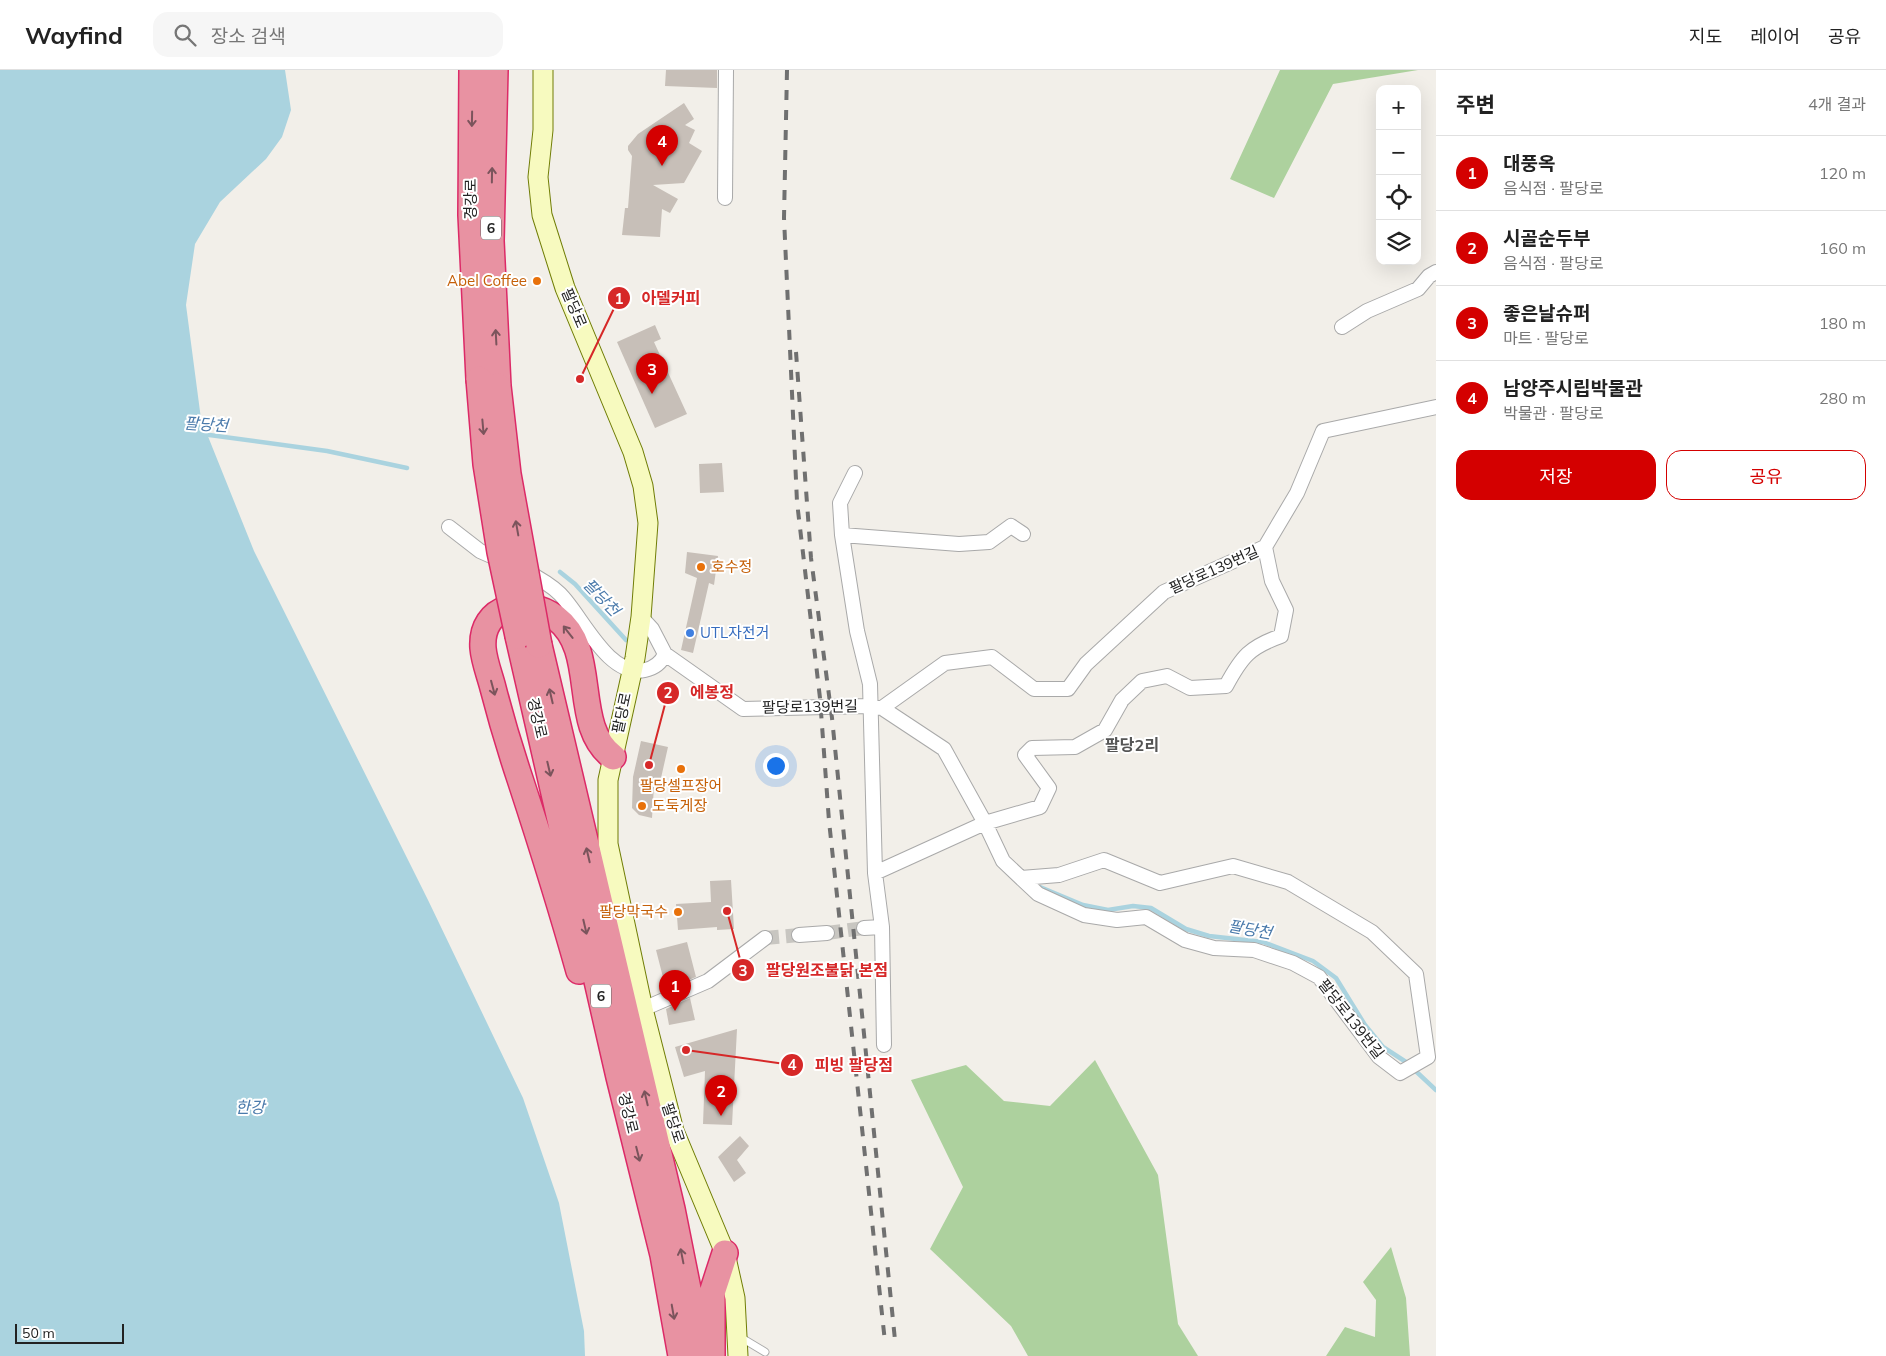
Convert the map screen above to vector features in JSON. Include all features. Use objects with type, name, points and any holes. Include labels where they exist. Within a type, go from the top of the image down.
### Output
[{"type":"highway","name":"경강로","points":[[472,70],[471,215],[489,382]]},
{"type":"highway","name":"경강로","points":[[495,70],[486,464],[500,552],[529,640],[672,1208],[696,1328],[699,1356]]},
{"type":"highway","points":[[613,757],[603,750],[594,732],[573,638],[558,619],[543,610],[521,606],[499,612],[490,619],[484,631],[483,649],[507,740],[550,868],[592,1016],[620,1077]]},
{"type":"highway","name":"경강로","points":[[529,640],[620,1077],[663,1255],[681,1356]]},
{"type":"highway","points":[[712,1356],[712,1292],[725,1253]]},
{"type":"street","name":"팔당로","points":[[543,70],[544,130],[538,177],[542,215],[551,249],[565,288],[626,431],[643,486],[648,523],[640,624],[608,780],[608,844],[643,1009],[674,1132],[725,1253],[735,1298],[738,1356]]},
{"type":"street","points":[[725,198],[726,70]]},
{"type":"street","points":[[1342,327],[1367,311],[1418,289],[1429,276],[1436,272]]},
{"type":"street","points":[[1265,547],[1297,493],[1323,431],[1436,407]]},
{"type":"street","points":[[855,473],[840,502],[842,535],[857,631],[875,707],[876,872],[882,928],[884,1045]]},
{"type":"street","points":[[842,535],[959,544],[989,542],[1011,526],[1024,534]]},
{"type":"street","points":[[449,527],[480,551],[526,571],[553,589],[573,608],[606,654],[633,664],[656,665],[665,654],[652,628],[640,624]]},
{"type":"street","name":"팔당로139번길","points":[[665,654],[743,709],[875,707],[945,663],[992,658],[1034,689],[1068,689],[1086,664],[1164,592],[1265,547],[1272,581],[1286,610],[1281,636],[1258,644],[1237,665],[1226,686],[1190,688],[1167,676],[1142,681],[1122,700],[1105,730],[1076,748],[1032,748],[1025,755],[1049,788],[1040,807],[985,823],[876,872]]},
{"type":"street","name":"팔당로139번길","points":[[875,707],[944,749],[985,823],[1003,861],[1021,878],[1038,894],[1084,915],[1117,920],[1146,917],[1186,940],[1214,948],[1254,950],[1293,963],[1319,977],[1379,1058],[1400,1073],[1428,1060],[1416,974],[1372,932],[1288,882],[1233,866],[1160,882],[1104,860],[1060,875],[1021,878]]},
{"type":"street","points":[[864,928],[882,928]]},
{"type":"street","points":[[799,935],[828,933]]},
{"type":"street","points":[[643,1009],[708,981],[765,938]]},
{"type":"lane","points":[[737,1336],[765,1352]]},
{"type":"green space","points":[[1280,70],[1418,70],[1333,84],[1274,198],[1230,179]]},
{"type":"green space","points":[[1095,1060],[1158,1175],[1178,1324],[1198,1356],[1028,1356],[1011,1326],[930,1249],[963,1187],[911,1080],[966,1065],[1004,1101],[1050,1106]]},
{"type":"green space","points":[[1391,1247],[1406,1298],[1410,1356],[1326,1356],[1345,1327],[1375,1337],[1376,1300],[1363,1282]]},
{"type":"water","name":"한강","points":[[0,70],[285,70],[291,110],[282,137],[266,159],[220,202],[195,244],[186,305],[201,419],[254,551],[428,900],[523,1098],[559,1203],[584,1331],[585,1356],[0,1356]]},
{"type":"building","points":[[666,70],[717,70],[717,88],[665,86]]},
{"type":"building","points":[[684,103],[694,119],[685,125],[695,130],[689,143],[702,151],[684,183],[653,185],[678,199],[670,213],[662,209],[660,237],[622,235],[625,208],[628,208],[632,156],[628,146],[638,134]]},
{"type":"building","points":[[655,325],[661,339],[654,342],[687,414],[655,428],[617,342]]},
{"type":"building","points":[[722,463],[724,492],[700,493],[699,464]]},
{"type":"building","points":[[687,552],[718,556],[714,585],[709,583],[693,653],[681,650],[697,578],[685,573]]},
{"type":"building","points":[[641,741],[668,747],[659,787],[654,786],[652,818],[639,815],[632,808],[633,777]]},
{"type":"building","points":[[731,880],[734,929],[717,930],[717,927],[678,930],[676,904],[711,902],[710,881]]},
{"type":"building","points":[[687,942],[696,977],[666,989],[656,950]]},
{"type":"building","points":[[690,998],[695,1020],[669,1025],[666,1009]]},
{"type":"building","points":[[737,1029],[732,1125],[703,1124],[705,1071],[684,1077],[675,1047]]},
{"type":"building","points":[[740,1136],[749,1146],[737,1160],[746,1173],[734,1182],[718,1157]]},
{"type":"waterway","name":"팔당천","points":[[202,434],[327,451],[407,468]]},
{"type":"waterway","name":"팔당천","points":[[560,572],[575,584],[626,640]]},
{"type":"waterway","name":"팔당천","points":[[1040,887],[1083,905],[1108,910],[1133,906],[1151,908],[1186,929],[1209,936],[1263,942],[1313,961],[1336,978],[1365,1025],[1383,1047],[1406,1062],[1436,1090]]},
{"type":"tunnel","points":[[827,933],[864,928]]},
{"type":"tunnel","points":[[765,938],[799,935]]},
{"type":"railway","points":[[787,70],[784,218],[797,502],[820,698],[829,821],[885,1342]]},
{"type":"railway","points":[[796,352],[811,558],[832,718],[895,1340]]},
{"type":"place","name":"남양주시립박물관","points":[[662,166]]},
{"type":"place","name":"Abel Coffee","points":[[537,281]]},
{"type":"place","name":"아델커피","points":[[580,379]]},
{"type":"place","name":"좋은날슈퍼","points":[[652,394]]},
{"type":"place","name":"호수정","points":[[701,567]]},
{"type":"place","name":"UTL자전거","points":[[690,633]]},
{"type":"place","name":"에봉정","points":[[649,765]]},
{"type":"place","name":"팔당셀프장어","points":[[681,769]]},
{"type":"place","name":"도둑게장","points":[[642,806]]},
{"type":"place","name":"팔당원조불닭 본점","points":[[727,911]]},
{"type":"place","name":"팔당막국수","points":[[678,912]]},
{"type":"place","name":"대풍옥","points":[[675,1011]]},
{"type":"place","name":"피빙 팔당점","points":[[686,1050]]},
{"type":"place","name":"시골순두부","points":[[721,1116]]},
{"type":"district","name":"팔당2리","points":[[1132,745]]}]
